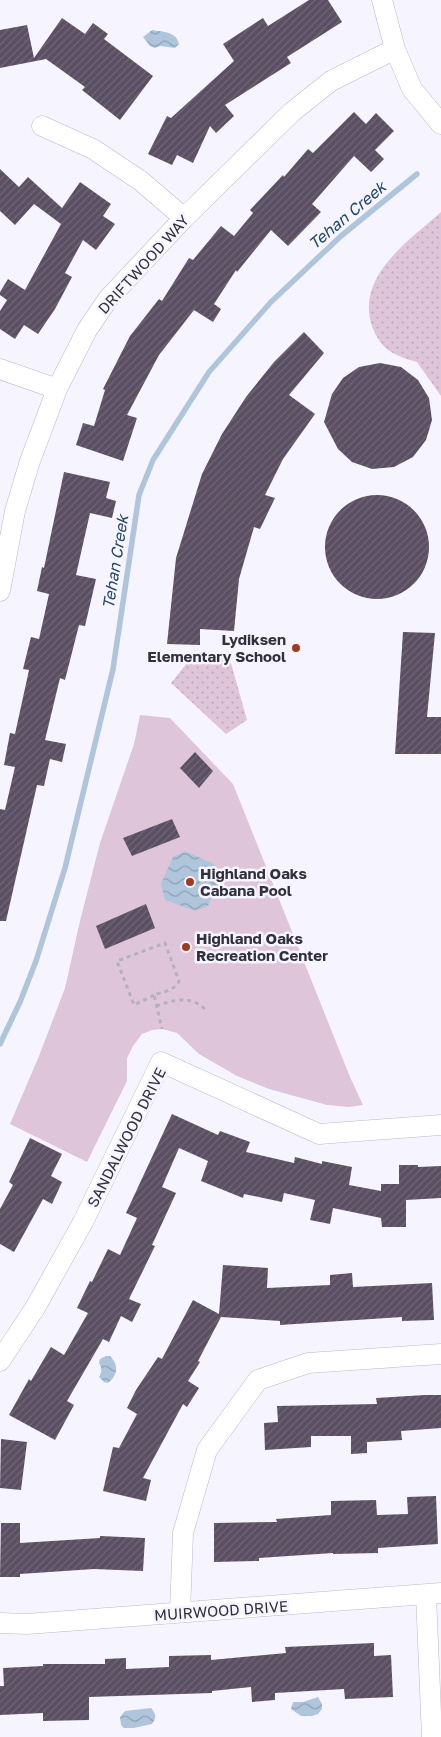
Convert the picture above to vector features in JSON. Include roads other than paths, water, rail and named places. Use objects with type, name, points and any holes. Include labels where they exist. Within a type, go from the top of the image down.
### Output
[{"type":"street","points":[[382,0],[395,49],[412,89],[441,124]]},
{"type":"street","name":"DRIFTWOOD WAY","points":[[0,591],[15,511],[30,460],[57,389],[87,330],[108,299],[184,218],[292,112],[331,81],[395,49]]},
{"type":"street","points":[[42,126],[93,149],[141,182],[184,218]]},
{"type":"street","points":[[0,369],[57,389]]},
{"type":"street","name":"SANDALWOOD DRIVE","points":[[0,1361],[35,1308],[83,1222],[161,1062],[320,1134],[441,1125]]},
{"type":"street","points":[[180,1612],[183,1533],[207,1450],[258,1380],[308,1363],[441,1354]]},
{"type":"street","points":[[432,1737],[434,1594]]},
{"type":"street","name":"MUIRWOOD DRIVE","points":[[0,1623],[27,1624],[434,1594]]},
{"type":"water","points":[[152,30],[172,34],[179,44],[175,48],[160,46],[155,48],[150,46],[143,37]]},
{"type":"water","name":"Highland Oaks Cabana Pool","points":[[185,851],[214,864],[220,880],[208,906],[195,911],[165,900],[161,884],[173,857]]},
{"type":"water","points":[[110,1356],[113,1359],[116,1366],[114,1377],[108,1383],[99,1377],[101,1373],[100,1359]]},
{"type":"water","points":[[318,1697],[322,1704],[322,1709],[318,1714],[301,1716],[291,1709],[293,1702],[303,1702]]},
{"type":"water","points":[[151,1708],[155,1716],[152,1724],[134,1728],[124,1728],[121,1725],[120,1717],[125,1711]]},
{"type":"waterway","name":"Tehan Creek","points":[[0,1044],[20,1002],[36,961],[65,868],[113,669],[139,495],[153,460],[209,372],[271,302],[341,236],[417,174]]},
{"type":"place","name":"Lydiksen Elementary School","points":[[296,648]]},
{"type":"place","name":"Highland Oaks Cabana Pool","points":[[190,882]]},
{"type":"place","name":"Highland Oaks Recreation Center","points":[[186,947]]}]
